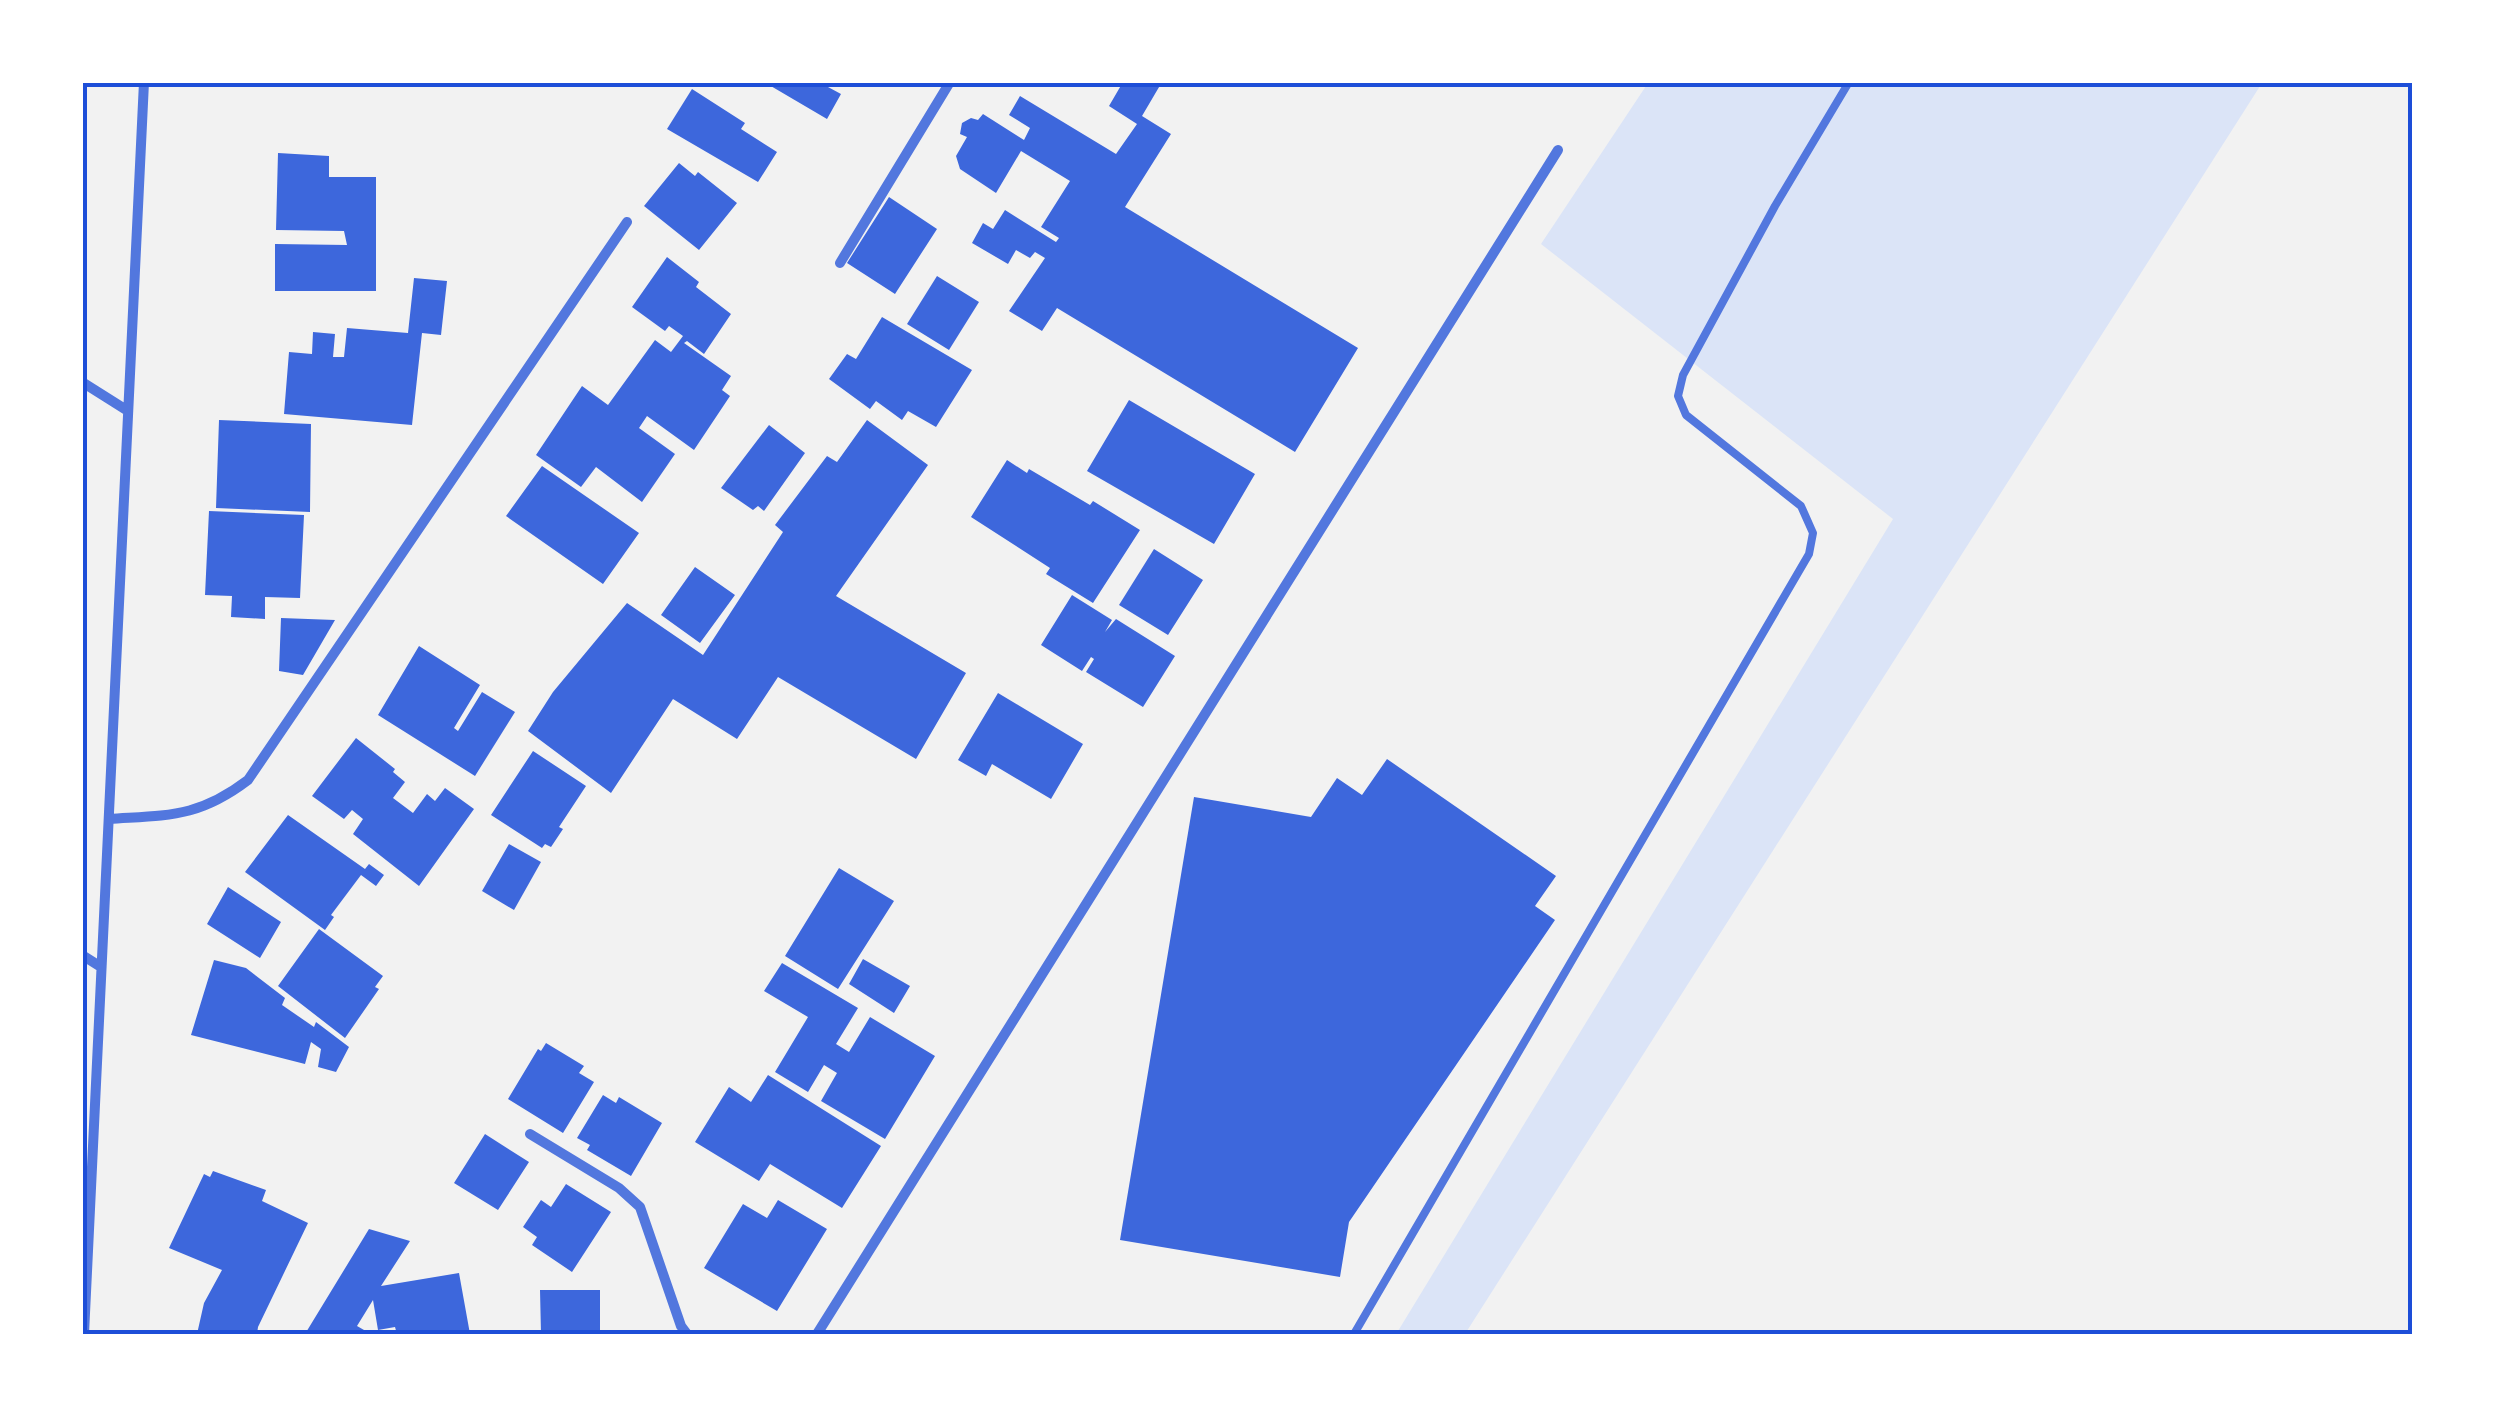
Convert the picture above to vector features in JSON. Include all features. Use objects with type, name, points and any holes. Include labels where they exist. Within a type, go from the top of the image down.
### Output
[{"type":"street","points":[[84,1334],[144,82]]},
{"type":"street","points":[[840,263],[950,82]]},
{"type":"street","points":[[818,1334],[1558,150]]},
{"type":"street","points":[[108,819],[184,814],[221,800],[248,780],[628,222]]},
{"type":"street","points":[[82,382],[128,411]]},
{"type":"street","points":[[82,955],[101,967]]},
{"type":"street","points":[[530,1134],[620,1188],[640,1207],[686,1334]]},
{"type":"lane","points":[[1354,1334],[1809,554],[1813,533],[1801,506],[1686,415],[1678,396],[1682,375],[1849,82]]},
{"type":"shaded area","points":[[1648,83],[2262,83],[1465,1334],[1403,1334],[1398,1331],[1893,519],[1541,244]]},
{"type":"building","points":[[764,82],[830,82],[828,87],[841,94],[827,119]]},
{"type":"building","points":[[1123,82],[1162,82],[1142,116],[1171,134],[1125,207],[1358,348],[1295,452],[1057,308],[1042,331],[1009,311],[1045,258],[1035,252],[1030,258],[1016,250],[1008,264],[972,243],[983,223],[993,229],[1005,210],[1056,242],[1059,238],[1041,227],[1070,181],[1021,151],[996,193],[960,169],[956,156],[967,137],[960,134],[962,123],[971,118],[978,120],[983,114],[1024,140],[1030,128],[1009,115],[1020,96],[1116,154],[1137,124],[1109,106]]},
{"type":"building","points":[[692,89],[745,123],[741,129],[777,152],[758,182],[667,129]]},
{"type":"building","points":[[278,153],[329,156],[329,177],[376,177],[376,291],[275,291],[275,244],[347,245],[344,231],[276,230]]},
{"type":"building","points":[[679,163],[695,176],[698,172],[737,203],[699,250],[644,206]]},
{"type":"building","points":[[889,197],[937,229],[895,294],[847,263]]},
{"type":"building","points":[[667,257],[699,282],[696,287],[731,314],[704,354],[687,341],[684,343],[731,376],[722,390],[730,396],[694,450],[647,416],[639,428],[675,454],[642,502],[596,467],[581,487],[536,455],[582,386],[608,405],[655,340],[671,352],[683,336],[669,326],[665,331],[632,307]]},
{"type":"building","points":[[937,276],[979,302],[949,350],[907,324]]},
{"type":"building","points":[[414,278],[447,281],[441,335],[422,333],[412,425],[284,414],[289,352],[312,354],[313,332],[335,334],[333,357],[344,357],[347,328],[408,333]]},
{"type":"building","points":[[882,317],[972,370],[936,427],[908,411],[902,420],[876,401],[870,409],[829,379],[847,354],[856,359]]},
{"type":"building","points":[[1129,400],[1255,474],[1214,544],[1087,471]]},
{"type":"building","points":[[219,420],[311,424],[310,512],[216,508]]},
{"type":"building","points":[[867,420],[928,465],[836,596],[966,673],[916,759],[778,677],[737,739],[673,699],[611,793],[528,731],[553,692],[627,603],[703,655],[783,532],[775,525],[827,456],[837,462]]},
{"type":"building","points":[[769,425],[805,453],[764,511],[758,506],[753,510],[721,488]]},
{"type":"building","points":[[1007,460],[1090,505],[1093,501],[1140,530],[1093,603],[1046,574],[1050,568],[971,517]]},
{"type":"building","points":[[542,466],[639,533],[603,584],[506,516]]},
{"type":"building","points":[[209,511],[304,515],[300,598],[265,597],[265,619],[231,617],[232,596],[205,595]]},
{"type":"building","points":[[1154,549],[1203,580],[1168,635],[1119,605]]},
{"type":"building","points":[[695,567],[735,595],[700,643],[661,615]]},
{"type":"building","points":[[1072,595],[1112,620],[1105,632],[1116,619],[1175,656],[1143,707],[1086,672],[1094,659],[1091,657],[1082,671],[1041,645]]},
{"type":"building","points":[[281,618],[335,620],[303,675],[279,671]]},
{"type":"building","points":[[419,646],[480,685],[454,728],[458,731],[482,692],[515,712],[475,776],[378,715]]},
{"type":"building","points":[[998,693],[1083,744],[1051,799],[992,764],[986,776],[958,760]]},
{"type":"building","points":[[356,738],[405,782],[393,798],[413,813],[427,794],[435,801],[445,788],[474,809],[419,886],[353,834],[363,819],[352,810],[344,819],[312,796]]},
{"type":"building","points":[[533,751],[586,786],[559,827],[563,829],[551,847],[545,844],[542,848],[491,815]]},
{"type":"building","points":[[1387,759],[1556,876],[1535,906],[1555,920],[1349,1222],[1340,1277],[1120,1240],[1194,797],[1311,817],[1337,778],[1362,795]]},
{"type":"building","points":[[288,815],[365,869],[369,864],[384,875],[376,886],[361,875],[331,915],[334,917],[325,930],[245,872]]},
{"type":"building","points":[[509,844],[541,862],[514,910],[482,891]]},
{"type":"building","points":[[839,868],[894,901],[838,989],[785,956]]},
{"type":"building","points":[[228,887],[281,922],[260,958],[207,924]]},
{"type":"building","points":[[319,929],[383,976],[375,987],[379,989],[345,1038],[278,986]]},
{"type":"building","points":[[863,959],[910,986],[894,1013],[849,984]]},
{"type":"building","points":[[214,960],[246,968],[285,998],[282,1005],[314,1027],[316,1022],[349,1047],[336,1072],[318,1067],[321,1049],[311,1042],[305,1064],[191,1035]]},
{"type":"building","points":[[782,963],[858,1008],[836,1044],[849,1052],[870,1017],[935,1056],[885,1139],[821,1101],[837,1073],[824,1065],[808,1092],[775,1072],[808,1017],[764,991]]},
{"type":"building","points":[[546,1043],[584,1066],[579,1073],[594,1082],[563,1133],[508,1099],[538,1049],[541,1051]]},
{"type":"building","points":[[768,1075],[881,1146],[842,1208],[770,1164],[759,1181],[695,1142],[729,1087],[751,1102]]},
{"type":"building","points":[[603,1095],[616,1103],[619,1097],[662,1123],[631,1176],[587,1150],[590,1145],[577,1138]]},
{"type":"building","points":[[485,1134],[529,1162],[498,1210],[454,1183]]},
{"type":"building","points":[[213,1171],[266,1190],[262,1201],[308,1223],[257,1334],[197,1334],[204,1303],[222,1270],[169,1248],[204,1174],[210,1177]]},
{"type":"building","points":[[566,1184],[611,1212],[572,1272],[532,1245],[537,1237],[523,1227],[541,1200],[551,1207]]},
{"type":"building","points":[[778,1200],[827,1229],[777,1311],[704,1268],[743,1204],[767,1218]]},
{"type":"building","points":[[369,1229],[410,1241],[381,1286],[459,1273],[470,1334],[397,1334],[395,1327],[378,1330],[373,1300],[357,1326],[371,1334],[305,1334]]},
{"type":"building","points":[[540,1290],[600,1290],[600,1334],[541,1334]]}]
